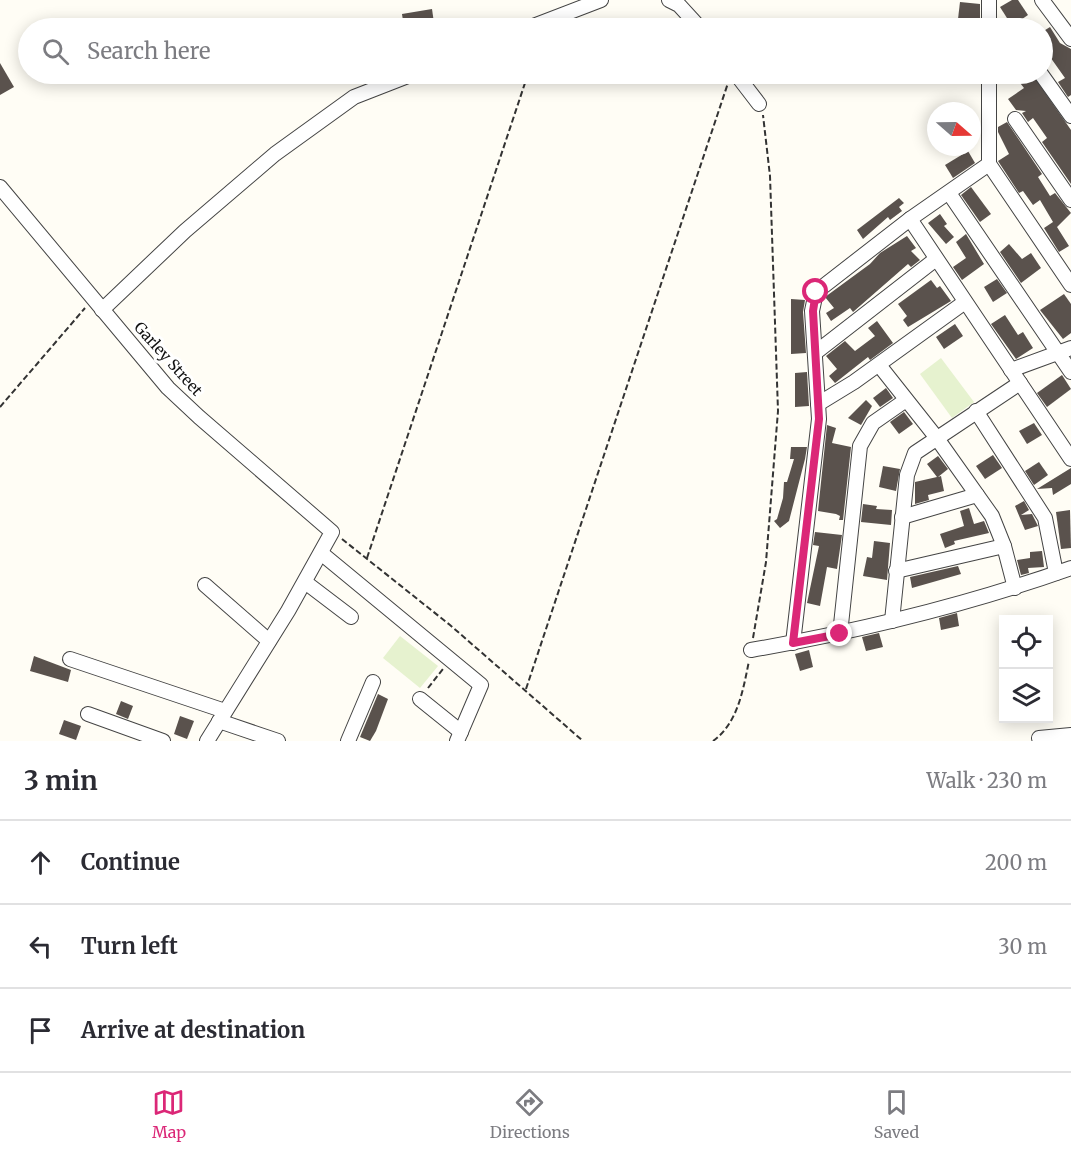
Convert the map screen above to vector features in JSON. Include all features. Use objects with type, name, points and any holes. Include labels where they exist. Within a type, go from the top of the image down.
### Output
[{"type":"street","points":[[550,18],[582,3],[601,0]]},
{"type":"street","points":[[669,0],[679,5],[691,18]]},
{"type":"street","points":[[989,0],[989,18]]},
{"type":"street","points":[[1042,0],[1071,39]]},
{"type":"street","points":[[102,310],[185,231],[274,154],[354,97],[387,84]]},
{"type":"street","points":[[744,84],[759,104]]},
{"type":"street","points":[[989,84],[989,164],[1071,285]]},
{"type":"street","points":[[1048,84],[1071,116]]},
{"type":"street","points":[[1015,119],[1071,200]]},
{"type":"street","points":[[793,643],[818,437],[813,311],[816,292],[910,219],[989,164]]},
{"type":"street","name":"Garley Street","points":[[0,187],[168,388],[332,532]]},
{"type":"street","points":[[949,193],[1064,350],[1071,372]]},
{"type":"street","points":[[910,219],[1071,459]]},
{"type":"street","points":[[815,353],[936,259]]},
{"type":"street","points":[[818,404],[879,365],[965,302]]},
{"type":"street","points":[[1011,370],[1064,350]]},
{"type":"street","points":[[879,365],[936,437],[992,516],[1004,546],[1015,588]]},
{"type":"street","points":[[892,621],[909,463],[915,453],[936,437],[1020,383]]},
{"type":"street","points":[[840,634],[860,446],[873,423],[906,400]]},
{"type":"street","points":[[976,411],[1045,518],[1056,573]]},
{"type":"street","points":[[902,517],[977,495]]},
{"type":"street","points":[[207,741],[305,582],[332,532]]},
{"type":"street","points":[[896,571],[1004,546]]},
{"type":"street","points":[[321,553],[482,685],[459,736],[420,699]]},
{"type":"street","points":[[751,650],[840,634],[892,621],[1015,588],[1071,568]]},
{"type":"street","points":[[305,582],[351,617]]},
{"type":"street","points":[[205,585],[269,641]]},
{"type":"street","points":[[70,659],[222,716],[278,741]]},
{"type":"street","points":[[348,741],[373,682]]},
{"type":"street","points":[[88,714],[163,741]]},
{"type":"street","points":[[1039,738],[1071,735]]},
{"type":"path","points":[[367,558],[525,84]]},
{"type":"path","points":[[526,689],[728,84]]},
{"type":"path","points":[[712,741],[732,719],[740,703],[751,650],[766,562],[778,411],[769,148],[759,104]]},
{"type":"path","points":[[0,407],[92,299]]},
{"type":"path","points":[[332,532],[367,558],[526,689],[583,741]]},
{"type":"path","points":[[420,699],[450,660]]},
{"type":"green space","points":[[941,358],[974,402],[952,418],[920,374]]},
{"type":"green space","points":[[400,636],[438,666],[420,688],[383,658]]},
{"type":"building","points":[[1012,0],[1018,0],[1028,15],[1024,18],[1007,18],[1000,7]]},
{"type":"building","points":[[960,2],[980,4],[980,18],[958,18]]},
{"type":"building","points":[[432,9],[433,18],[403,18],[402,14]]},
{"type":"building","points":[[1053,32],[1060,43],[1071,49],[1071,95],[1068,97],[1058,82],[1065,78],[1053,61]]},
{"type":"building","points":[[0,63],[14,87],[0,95]]},
{"type":"building","points":[[1021,84],[1039,84],[1071,130],[1071,184],[1042,142],[1047,138],[1033,118],[1028,122],[1022,113],[1026,111],[1016,110],[1008,99],[1024,88]]},
{"type":"building","points":[[1007,122],[1042,174],[1038,177],[1050,196],[1055,193],[1071,213],[1057,227],[1069,246],[1059,252],[1044,228],[1053,222],[1040,200],[1033,205],[1023,191],[1019,193],[998,161],[1009,154],[998,132],[998,127]]},
{"type":"building","points":[[960,156],[971,156],[975,163],[953,178],[945,165]]},
{"type":"building","points":[[971,187],[991,214],[980,222],[961,195]]},
{"type":"building","points":[[899,198],[904,203],[899,207],[902,211],[890,220],[888,217],[863,239],[857,230]]},
{"type":"building","points":[[940,214],[947,224],[944,226],[954,237],[946,244],[928,223]]},
{"type":"building","points":[[966,234],[984,264],[962,280],[953,267],[966,258],[956,242]]},
{"type":"building","points":[[907,236],[916,248],[911,251],[920,260],[911,267],[908,264],[853,312],[850,308],[831,321],[826,313],[834,308],[825,297],[870,264],[880,253]]},
{"type":"building","points":[[1009,244],[1022,259],[1031,253],[1041,268],[1021,283],[1000,252]]},
{"type":"building","points":[[997,279],[1007,293],[993,302],[984,287]]},
{"type":"building","points":[[931,280],[937,288],[940,286],[951,301],[908,327],[903,320],[907,316],[898,304]]},
{"type":"building","points":[[1064,294],[1071,304],[1071,333],[1063,339],[1040,310]]},
{"type":"building","points":[[791,299],[805,300],[803,312],[806,353],[791,354]]},
{"type":"building","points":[[1005,315],[1018,335],[1023,332],[1033,348],[1016,359],[991,324]]},
{"type":"building","points":[[877,321],[893,343],[870,360],[868,357],[835,383],[829,376],[837,369],[826,356],[845,341],[855,351],[875,336],[868,328]]},
{"type":"building","points":[[955,324],[963,336],[944,349],[936,337]]},
{"type":"building","points":[[807,372],[809,406],[795,407],[795,373]]},
{"type":"building","points":[[1062,375],[1071,389],[1047,407],[1037,393]]},
{"type":"building","points":[[886,388],[893,398],[880,407],[873,398]]},
{"type":"building","points":[[866,400],[872,406],[861,425],[848,418]]},
{"type":"building","points":[[904,412],[913,424],[899,434],[890,422]]},
{"type":"building","points":[[1034,423],[1042,435],[1027,444],[1019,431]]},
{"type":"building","points":[[827,425],[836,428],[832,443],[851,447],[843,520],[839,520],[840,516],[836,514],[818,511]]},
{"type":"building","points":[[791,447],[807,447],[789,521],[780,528],[774,521],[777,519],[783,498],[784,482],[787,482],[794,459],[790,459]]},
{"type":"building","points":[[993,455],[1002,468],[985,479],[976,466]]},
{"type":"building","points":[[938,456],[948,469],[938,477],[941,476],[944,491],[928,495],[929,500],[915,504],[915,482],[937,477],[927,464]]},
{"type":"building","points":[[1039,462],[1048,475],[1034,485],[1025,471]]},
{"type":"building","points":[[883,466],[900,469],[896,491],[879,487]]},
{"type":"building","points":[[1071,468],[1071,484],[1053,495],[1052,488],[1037,489]]},
{"type":"building","points":[[1024,501],[1029,510],[1021,515],[1032,514],[1038,526],[1025,530],[1015,506]]},
{"type":"building","points":[[863,504],[877,506],[876,509],[892,510],[891,525],[861,522]]},
{"type":"building","points":[[969,508],[974,524],[984,521],[989,533],[954,541],[955,544],[945,548],[940,534],[964,526],[960,511]]},
{"type":"building","points":[[1070,510],[1071,548],[1061,549],[1056,512]]},
{"type":"building","points":[[815,532],[842,535],[837,569],[827,567],[820,606],[807,603],[819,546],[813,545]]},
{"type":"building","points":[[874,541],[890,543],[887,580],[863,576],[867,557],[872,558]]},
{"type":"building","points":[[1042,551],[1044,567],[1028,568],[1029,573],[1021,575],[1017,560],[1030,558],[1030,552]]},
{"type":"building","points":[[958,566],[961,574],[912,588],[910,577]]},
{"type":"building","points":[[957,613],[959,626],[941,630],[939,618]]},
{"type":"building","points":[[879,633],[883,647],[866,651],[862,637]]},
{"type":"building","points":[[809,650],[813,667],[800,671],[795,654]]},
{"type":"building","points":[[34,656],[71,670],[68,682],[30,671]]},
{"type":"building","points":[[378,694],[388,699],[370,741],[360,737]]},
{"type":"building","points":[[121,701],[133,706],[128,719],[116,714]]},
{"type":"building","points":[[180,716],[194,721],[187,739],[174,734]]},
{"type":"building","points":[[64,720],[81,726],[76,740],[59,734]]},
{"type":"route","points":[[816,292],[813,311],[818,437],[793,643],[840,634]]}]
